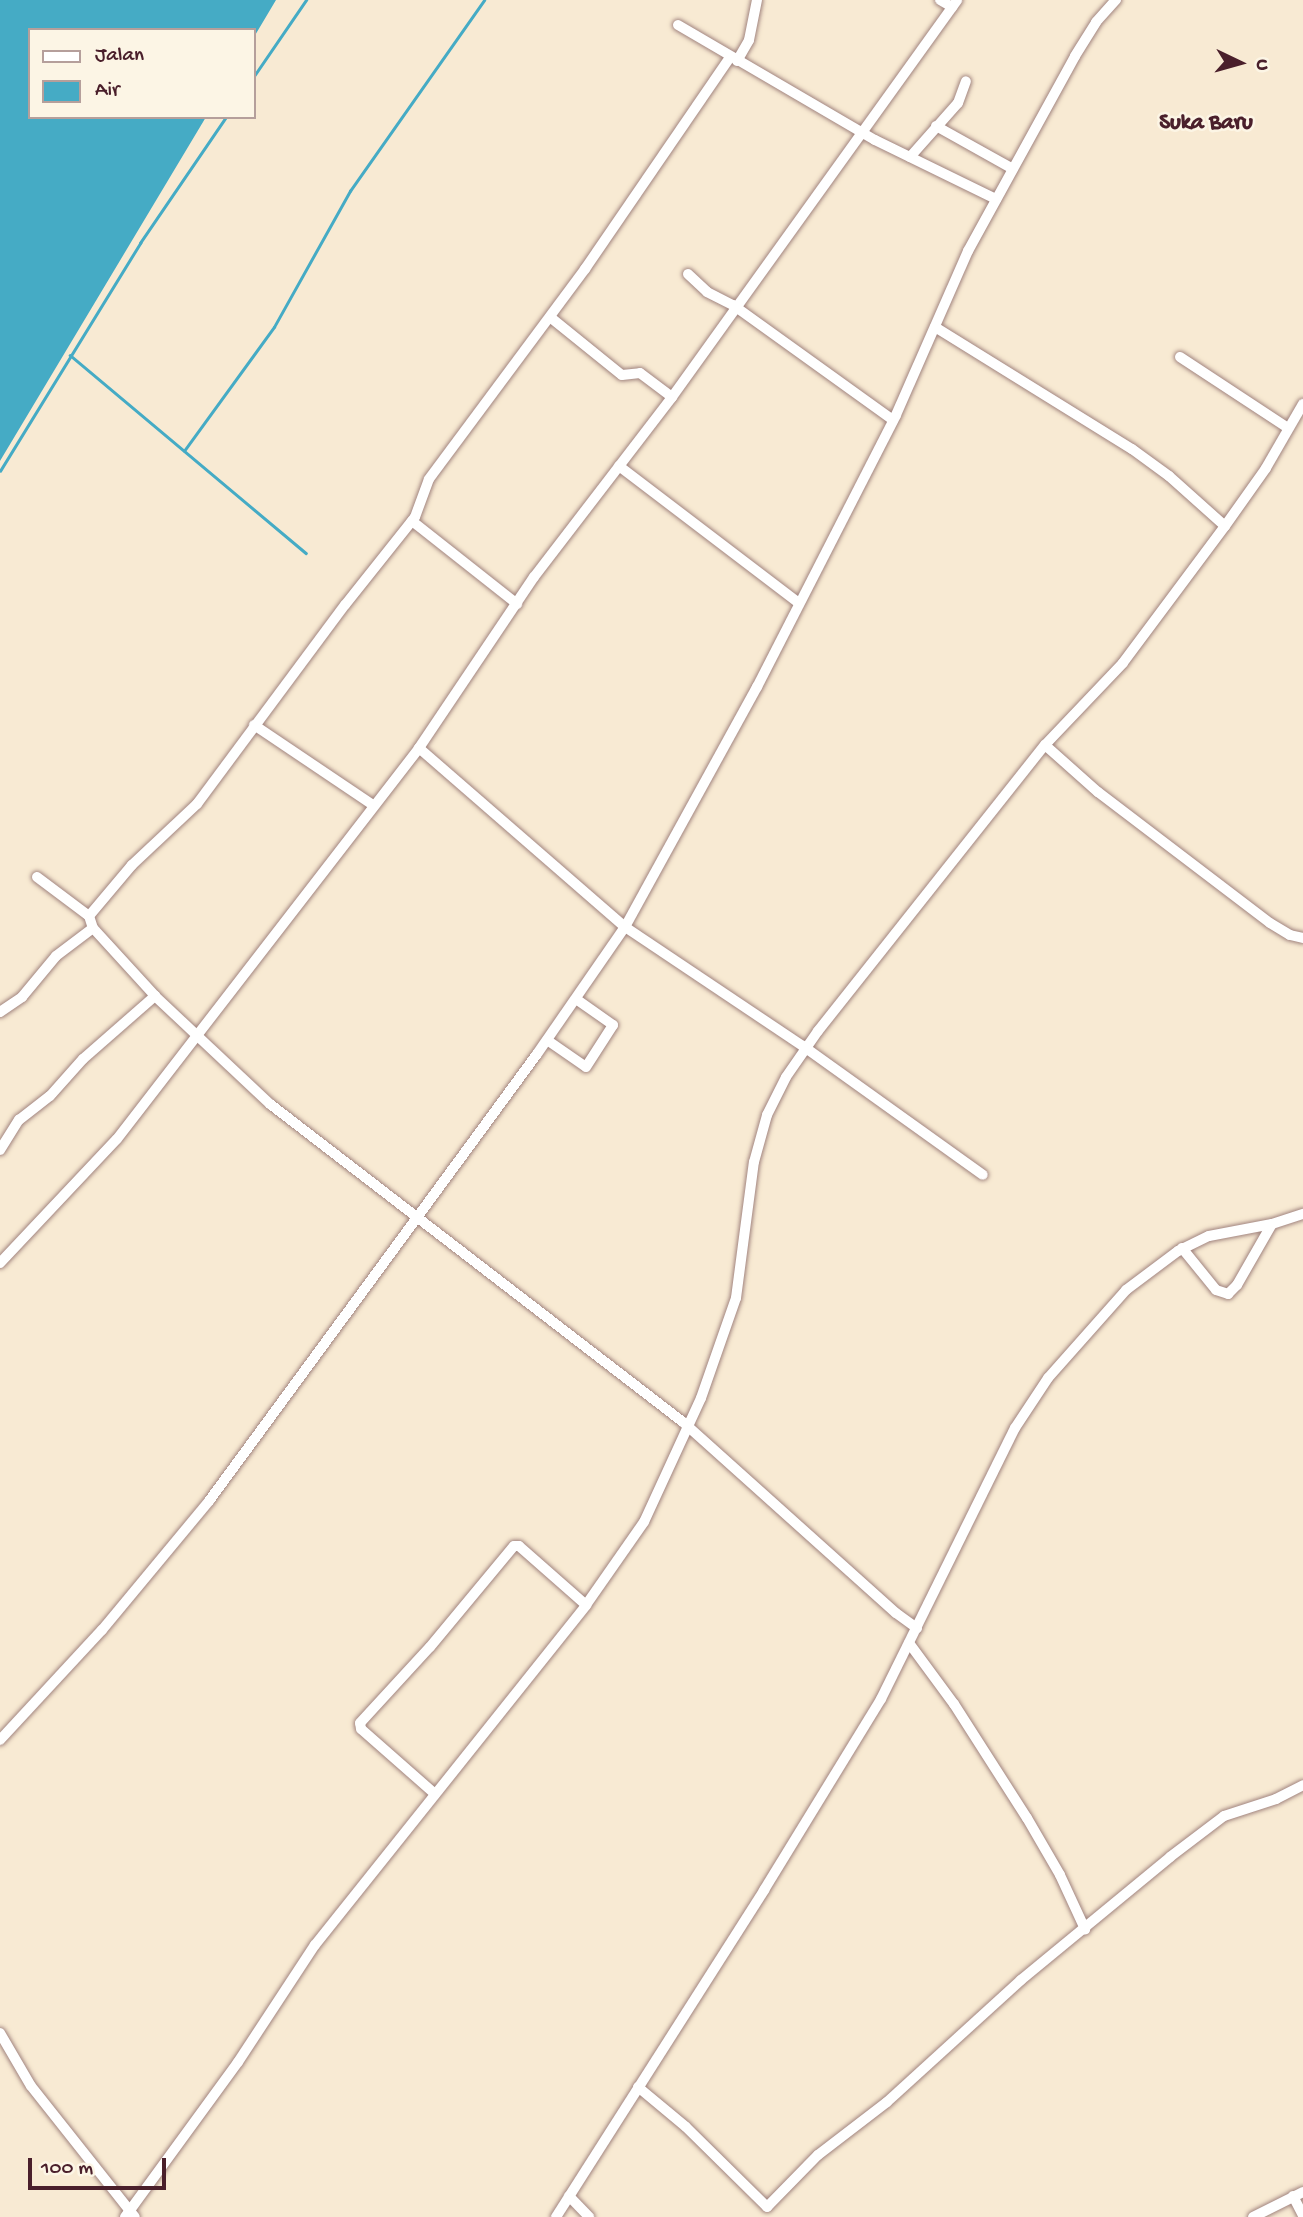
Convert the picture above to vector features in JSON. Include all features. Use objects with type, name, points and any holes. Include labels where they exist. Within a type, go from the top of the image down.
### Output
[{"type":"street","points":[[89,916],[132,865],[188,815],[254,725],[420,511],[429,480],[749,40],[757,0]]},
{"type":"street","points":[[1,1259],[117,1139],[419,748],[517,604],[673,397],[735,306],[954,4],[940,0]]},
{"type":"street","points":[[0,1740],[102,1630],[209,1501],[547,1040],[625,927],[745,709],[893,420],[968,251],[1091,30],[1116,0]]},
{"type":"street","points":[[678,25],[863,133],[996,199]]},
{"type":"street","points":[[910,157],[958,103],[966,80]]},
{"type":"street","points":[[936,126],[1013,169]]},
{"type":"street","points":[[688,274],[707,292],[735,306],[893,420]]},
{"type":"street","points":[[550,317],[622,376],[640,373],[673,397]]},
{"type":"street","points":[[934,327],[1132,449],[1169,476],[1225,526]]},
{"type":"street","points":[[1180,356],[1289,428]]},
{"type":"street","points":[[0,2033],[35,2092],[130,2215],[315,1945],[586,1605],[654,1504],[711,1373],[736,1298],[749,1193],[761,1135],[786,1077],[806,1047],[1045,745],[1123,663],[1225,526],[1303,404]]},
{"type":"street","points":[[619,466],[799,603]]},
{"type":"street","points":[[412,521],[517,604]]},
{"type":"street","points":[[254,725],[373,805]]},
{"type":"street","points":[[1045,745],[1098,792],[1270,923],[1290,935],[1303,938]]},
{"type":"street","points":[[419,748],[625,927],[806,1047],[983,1175]]},
{"type":"street","points":[[37,877],[89,916],[93,928],[155,996],[196,1038],[270,1104],[688,1426],[896,1613],[917,1628]]},
{"type":"street","points":[[0,1012],[22,997],[56,956],[93,928]]},
{"type":"street","points":[[0,1150],[19,1120],[50,1096],[83,1059],[155,996]]},
{"type":"street","points":[[547,1040],[583,1068],[587,1066],[613,1025],[576,999]]},
{"type":"street","points":[[556,2217],[764,1890],[881,1699],[1006,1446],[1033,1398],[1126,1290],[1182,1248],[1209,1236],[1272,1224],[1303,1214]]},
{"type":"street","points":[[1182,1248],[1216,1290],[1228,1294],[1237,1285],[1272,1224]]},
{"type":"street","points":[[435,1794],[361,1730],[360,1723],[430,1647],[514,1546],[522,1547],[586,1605]]},
{"type":"street","points":[[909,1643],[954,1704],[1027,1818],[1060,1875],[1085,1929]]},
{"type":"street","points":[[757,2217],[818,2155],[887,2102],[1021,1980],[1218,1820],[1276,1799],[1303,1785]]},
{"type":"street","points":[[638,2087],[686,2127],[766,2207]]},
{"type":"street","points":[[1253,2217],[1298,2194],[1303,2216]]},
{"type":"street","points":[[569,2196],[589,2217]]},
{"type":"water","points":[[0,0],[276,0],[256,34],[256,28],[28,28],[28,119],[205,119],[0,461]]},
{"type":"waterway","points":[[256,73],[306,0]]},
{"type":"waterway","points":[[184,451],[274,327],[350,191],[484,0]]},
{"type":"waterway","points":[[0,471],[140,243],[225,119]]},
{"type":"waterway","points":[[70,355],[306,553]]},
{"type":"district","name":"Suka Baru","points":[[1206,124]]}]
